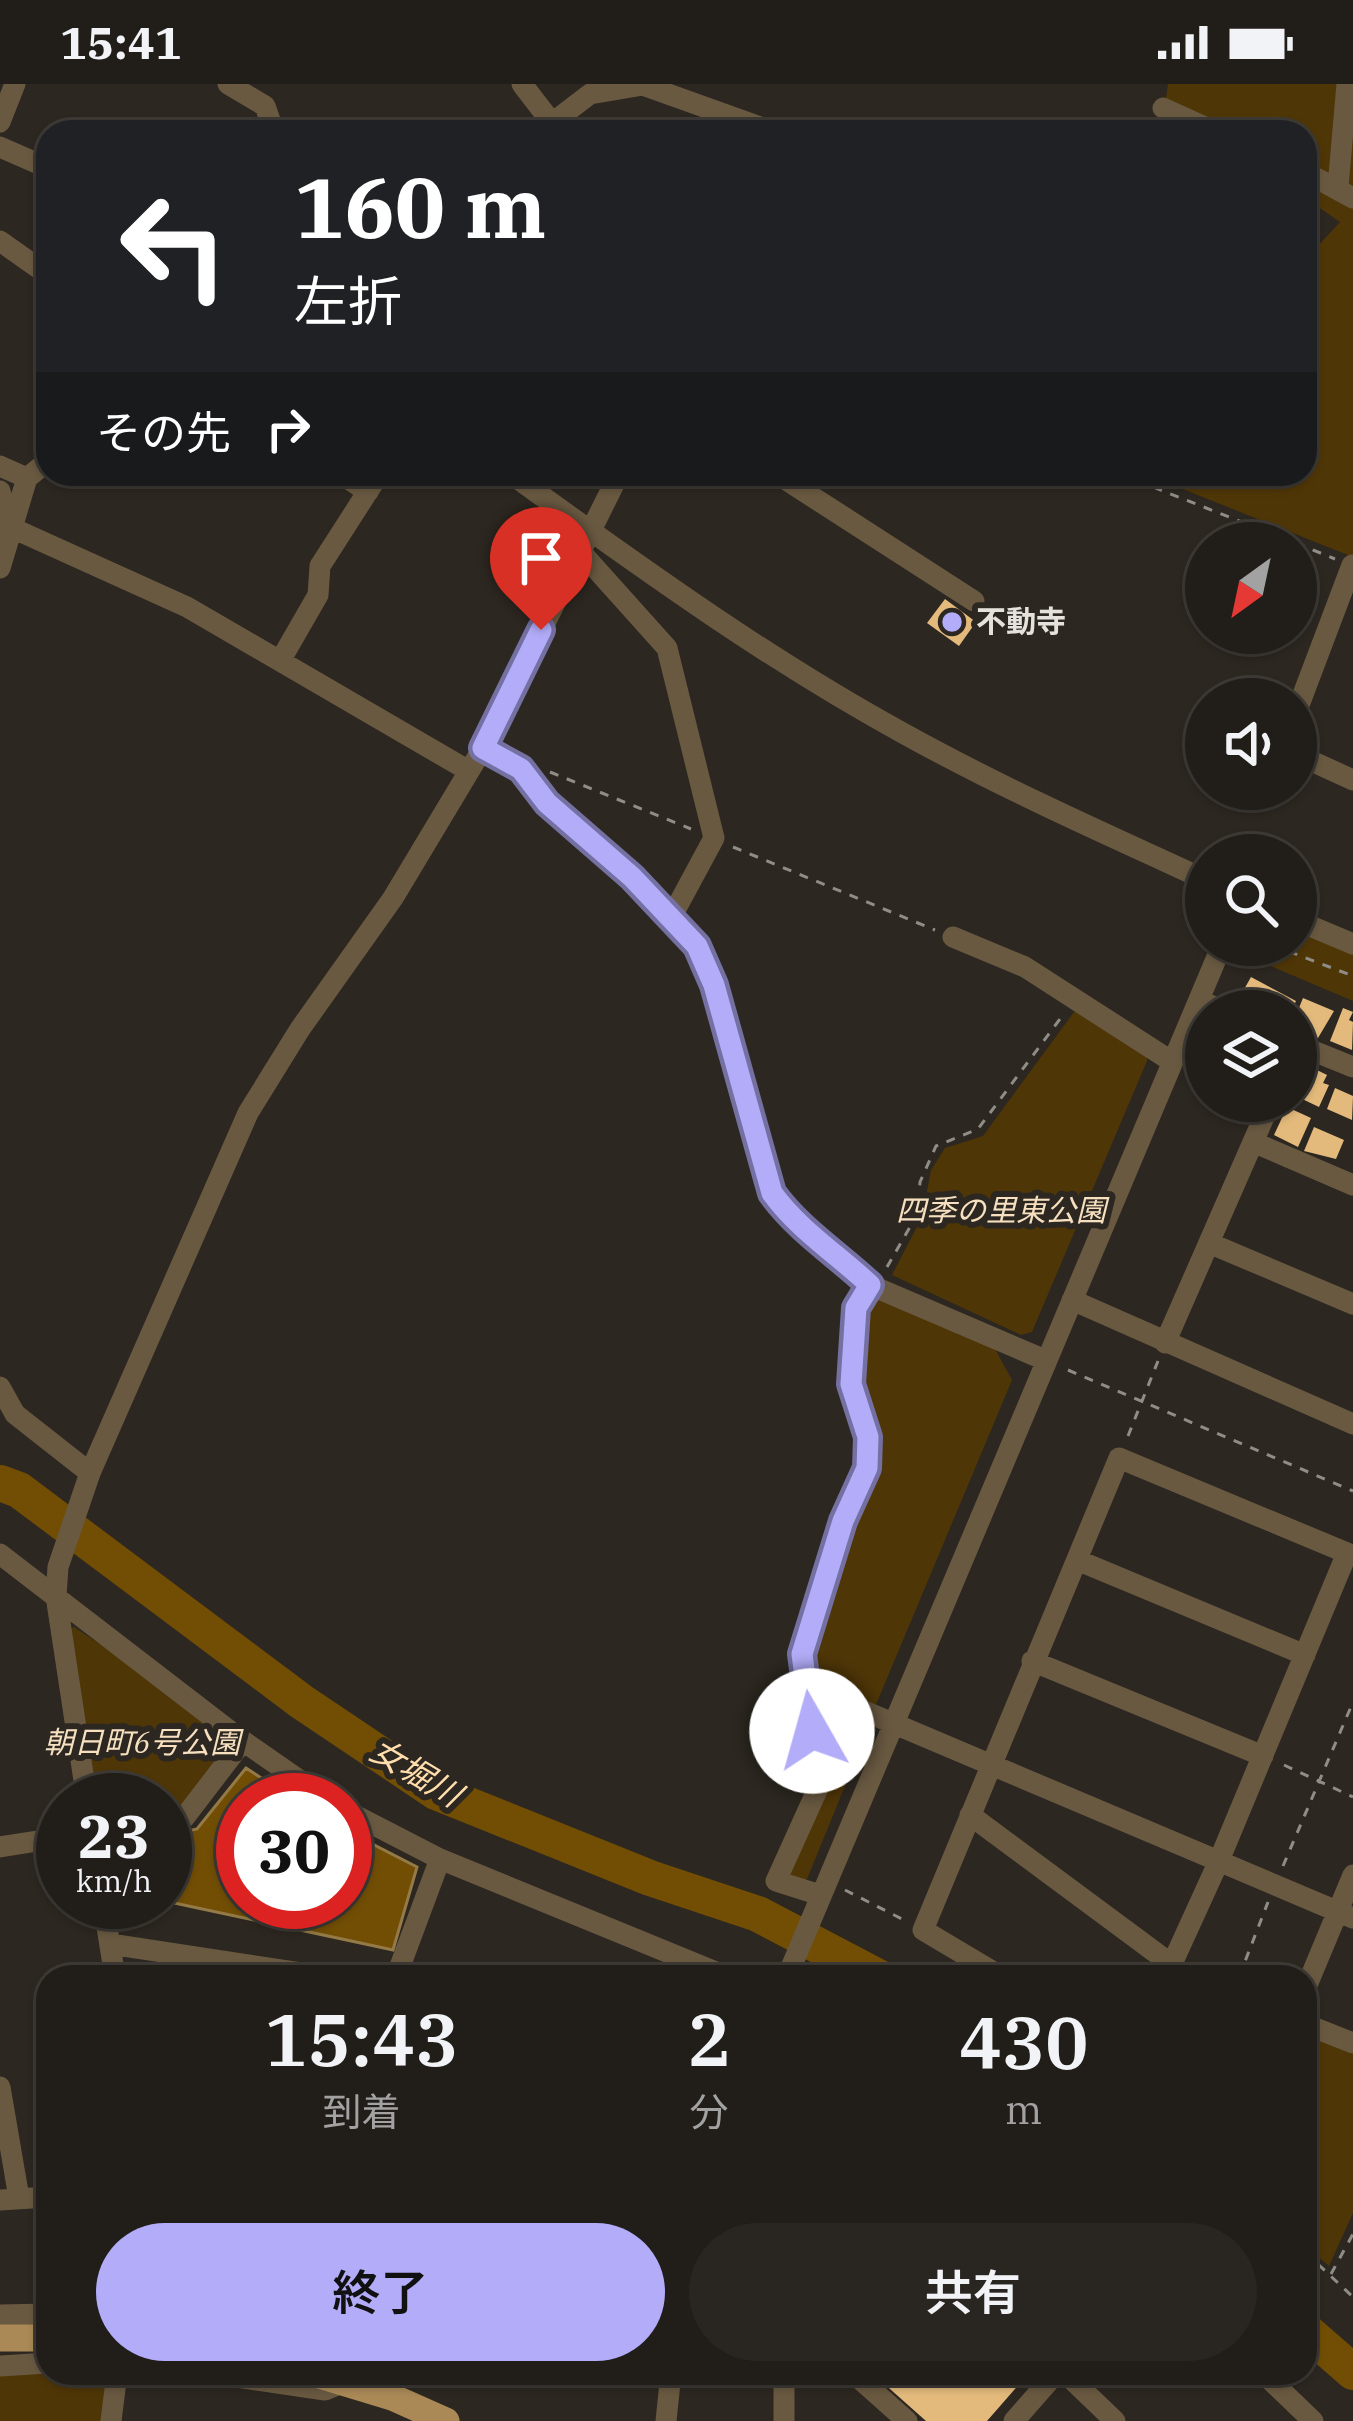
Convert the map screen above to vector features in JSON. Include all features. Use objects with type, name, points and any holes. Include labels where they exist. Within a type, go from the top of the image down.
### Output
[{"type":"main road","points":[[0,2338],[36,2338]]},
{"type":"main road","points":[[354,2385],[446,2421]]},
{"type":"street","points":[[0,122],[15,84]]},
{"type":"street","points":[[228,84],[266,106],[270,120]]},
{"type":"street","points":[[522,84],[544,120]]},
{"type":"street","points":[[1317,178],[1346,193],[1348,84]]},
{"type":"street","points":[[559,120],[590,94],[643,85],[741,120]]},
{"type":"street","points":[[1162,108],[1189,120]]},
{"type":"street","points":[[0,147],[36,163]]},
{"type":"street","points":[[0,241],[36,266]]},
{"type":"street","points":[[0,466],[27,478]]},
{"type":"street","points":[[0,568],[27,478],[36,471]]},
{"type":"street","points":[[280,661],[318,595],[320,566],[372,486]]},
{"type":"street","points":[[525,486],[585,541],[667,648],[713,838],[672,916]]},
{"type":"street","points":[[83,1773],[56,1596],[58,1568],[88,1479],[248,1113],[300,1028],[393,898],[483,748],[613,486]]},
{"type":"street","points":[[796,486],[974,601]]},
{"type":"street","points":[[0,490],[10,527]]},
{"type":"street","points":[[10,527],[187,607],[469,771]]},
{"type":"street","points":[[585,541],[897,730],[1037,804],[1185,871]]},
{"type":"street","points":[[1309,678],[1352,566]]},
{"type":"street","points":[[483,748],[533,780],[547,803],[672,916],[697,946],[714,985],[772,1193],[791,1220],[870,1285],[1045,1360]]},
{"type":"street","points":[[1317,763],[1353,779]]},
{"type":"street","points":[[1317,929],[1353,944]]},
{"type":"street","points":[[953,938],[1024,967],[1171,1061]]},
{"type":"street","points":[[792,1965],[1185,1030]]},
{"type":"street","points":[[1317,1053],[1353,1067]]},
{"type":"street","points":[[1166,1343],[1262,1122]]},
{"type":"street","points":[[1253,1142],[1353,1185]]},
{"type":"street","points":[[1209,1244],[1353,1304]]},
{"type":"street","points":[[822,1892],[776,1881],[819,1786],[802,1654],[843,1521],[867,1468],[868,1437],[851,1384],[856,1308],[870,1285]]},
{"type":"street","points":[[1072,1300],[1353,1424]]},
{"type":"street","points":[[0,1387],[15,1414],[88,1479]]},
{"type":"street","points":[[983,1965],[923,1930],[1119,1458],[1347,1553],[1171,1965]]},
{"type":"street","points":[[0,1554],[289,1773]]},
{"type":"street","points":[[1077,1560],[1305,1655]]},
{"type":"street","points":[[1032,1661],[1263,1756]]},
{"type":"street","points":[[805,1686],[1345,1915]]},
{"type":"street","points":[[192,1808],[243,1741]]},
{"type":"street","points":[[970,1815],[1160,1965]]},
{"type":"street","points":[[372,1824],[440,1859],[699,1965]]},
{"type":"street","points":[[0,1847],[36,1841]]},
{"type":"street","points":[[400,1965],[440,1859]]},
{"type":"street","points":[[1317,1968],[1345,1915],[1353,1875]]},
{"type":"street","points":[[108,1929],[113,1965]]},
{"type":"street","points":[[110,1943],[251,1965]]},
{"type":"street","points":[[1317,2029],[1353,2043]]},
{"type":"street","points":[[0,2087],[10,2199]]},
{"type":"street","points":[[0,2314],[36,2314]]},
{"type":"street","points":[[0,2366],[36,2364]]},
{"type":"street","points":[[111,2421],[116,2385]]},
{"type":"street","points":[[291,2385],[325,2390],[324,2385]]},
{"type":"street","points":[[666,2421],[670,2385]]},
{"type":"street","points":[[784,2385],[784,2421]]},
{"type":"street","points":[[867,2385],[908,2421]]},
{"type":"street","points":[[1014,2421],[1049,2385]]},
{"type":"street","points":[[1074,2385],[1115,2421]]},
{"type":"street","points":[[1276,2385],[1313,2421]]},
{"type":"path","points":[[1137,120],[1162,108]]},
{"type":"path","points":[[1151,486],[1242,522]]},
{"type":"path","points":[[1317,552],[1352,566]]},
{"type":"path","points":[[533,780],[549,771],[953,938]]},
{"type":"path","points":[[1317,962],[1353,976]]},
{"type":"path","points":[[870,1285],[884,1274],[918,1213],[920,1182],[936,1145],[978,1129],[1074,1000]]},
{"type":"path","points":[[1119,1458],[1166,1343]]},
{"type":"path","points":[[1045,1360],[1353,1491]]},
{"type":"path","points":[[1244,1965],[1353,1702]]},
{"type":"path","points":[[1263,1756],[1353,1797]]},
{"type":"path","points":[[822,1892],[923,1930]]},
{"type":"path","points":[[1330,2276],[1353,2234]]},
{"type":"path","points":[[1317,2264],[1353,2297]]},
{"type":"green space","points":[[1168,84],[1353,84],[1353,557],[1317,543],[1317,522],[1265,522],[1175,486],[1317,486],[1317,247],[1340,222],[1317,206],[1317,120],[1175,120],[1164,112]]},
{"type":"green space","points":[[1317,939],[1353,954],[1353,1001],[1270,966],[1317,966]]},
{"type":"green space","name":"四季の里東公園","points":[[1081,1008],[1147,1053],[1147,1061],[1032,1332],[1021,1335],[892,1275],[922,1217],[931,1170],[945,1148],[983,1136]]},
{"type":"green space","points":[[875,1298],[994,1347],[1012,1380],[875,1707],[813,1680],[808,1658],[853,1514],[873,1474],[859,1383],[863,1312]]},
{"type":"green space","name":"朝日町6号公園","points":[[74,1627],[134,1667],[229,1741],[192,1797],[192,1773],[89,1773],[69,1629]]},
{"type":"green space","points":[[821,1703],[860,1721],[865,1737],[805,1884],[786,1878],[826,1782],[813,1715]]},
{"type":"green space","points":[[1317,2036],[1353,2051],[1353,2213],[1329,2266],[1317,2256]]},
{"type":"green space","points":[[0,2372],[36,2372],[36,2385],[106,2385],[103,2421],[0,2421]]},
{"type":"shaded area","points":[[216,1805],[216,1912],[192,1907],[192,1830]]},
{"type":"shaded area","points":[[372,1844],[417,1867],[393,1950],[295,1929],[372,1929]]},
{"type":"building","name":"不動寺","points":[[945,599],[976,622],[959,646],[927,623]]},
{"type":"building","points":[[1251,977],[1275,990],[1244,990]]},
{"type":"building","points":[[1317,1004],[1334,1011],[1317,1038]]},
{"type":"building","points":[[1343,1008],[1353,1012],[1349,1020],[1353,1022],[1352,1050],[1330,1041]]},
{"type":"building","points":[[1317,1070],[1327,1075],[1323,1083],[1329,1085],[1319,1107]]},
{"type":"building","points":[[1335,1088],[1353,1096],[1352,1120],[1327,1109]]},
{"type":"building","points":[[1280,1122],[1309,1122],[1298,1147],[1274,1135]]},
{"type":"building","points":[[1314,1127],[1344,1140],[1336,1159],[1304,1151]]},
{"type":"building","points":[[886,2385],[1018,2385],[987,2421],[926,2421]]},
{"type":"waterway","name":"女堀川","points":[[0,1483],[19,1490],[302,1702],[436,1792],[650,1878],[758,1914],[855,1965]]},
{"type":"waterway","name":"女堀川","points":[[1317,2340],[1353,2372]]},
{"type":"place","name":"不動寺","points":[[952,622]]},
{"type":"route","points":[[541,630],[483,748],[533,780],[547,803],[632,877],[697,946],[714,985],[772,1193],[791,1220],[870,1285],[856,1308],[851,1384],[868,1437],[867,1468],[843,1521],[802,1654],[812,1731]]}]
